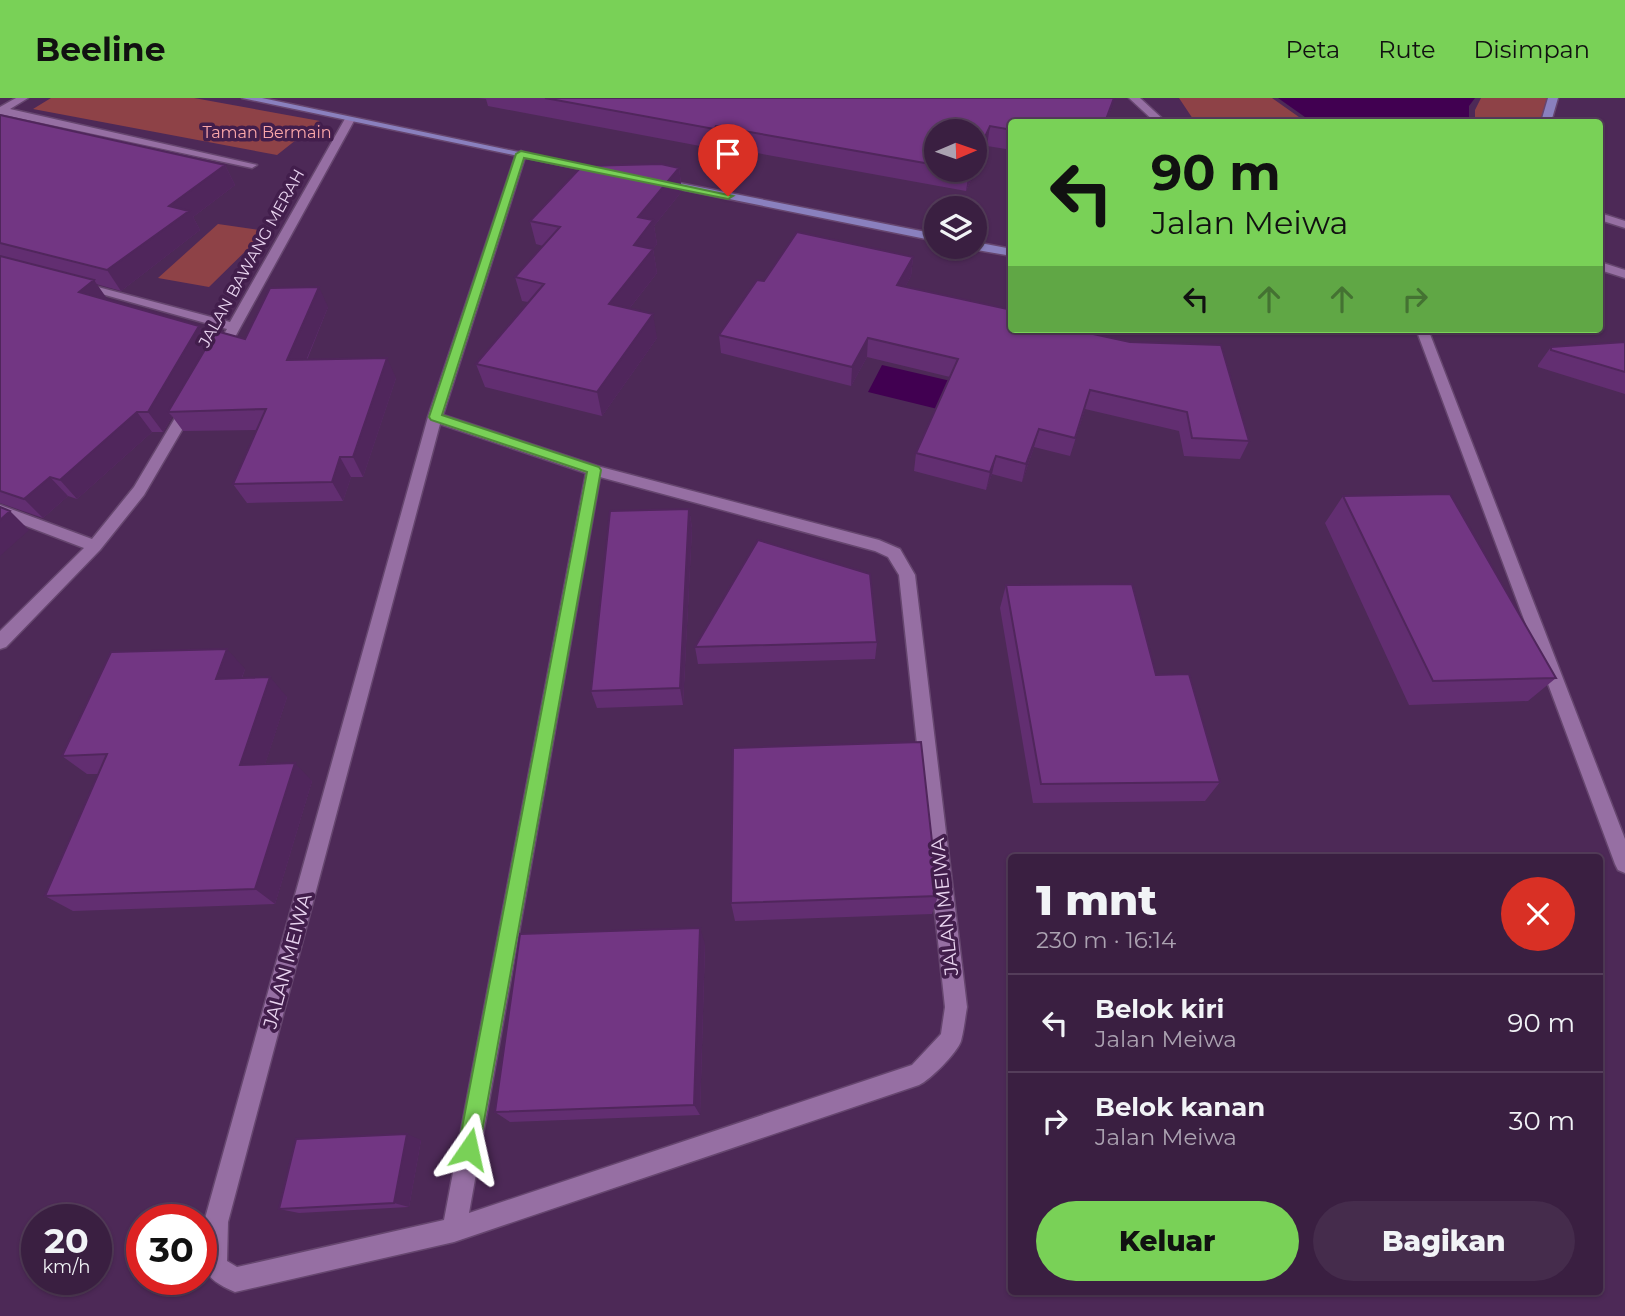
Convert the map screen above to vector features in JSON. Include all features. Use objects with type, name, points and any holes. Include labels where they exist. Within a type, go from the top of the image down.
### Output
[{"type":"street","points":[[0,111],[23,98]]},
{"type":"street","points":[[247,98],[614,173]]},
{"type":"street","points":[[1134,98],[1158,119]]},
{"type":"street","points":[[1547,119],[1553,98]]},
{"type":"street","points":[[0,111],[252,165]]},
{"type":"street","name":"JALAN BAWANG MERAH","points":[[214,362],[350,119]]},
{"type":"street","name":"JALAN MEIWA","points":[[435,417],[594,470],[879,546],[894,553],[907,575],[956,1007],[951,1039],[919,1074],[454,1230],[234,1280],[215,1267],[216,1222],[435,417],[521,154]]},
{"type":"street","points":[[641,178],[924,236]]},
{"type":"street","points":[[1603,217],[1625,225]]},
{"type":"street","points":[[987,248],[1008,252]]},
{"type":"street","points":[[1603,266],[1625,274]]},
{"type":"street","points":[[65,282],[234,327]]},
{"type":"street","points":[[1424,333],[1625,864]]},
{"type":"street","points":[[0,642],[94,546],[139,491],[194,397]]},
{"type":"street","points":[[454,1230],[594,470]]},
{"type":"street","points":[[0,510],[94,546]]},
{"type":"green space","name":"Taman Bermain","points":[[51,98],[194,98],[320,121],[277,155],[33,109]]},
{"type":"green space","points":[[1179,98],[1272,98],[1302,119],[1193,119]]},
{"type":"green space","points":[[1481,98],[1547,98],[1544,119],[1475,119],[1475,110]]},
{"type":"green space","points":[[218,224],[266,231],[209,287],[158,278]]},
{"type":"shaded area","points":[[1278,98],[1475,98],[1469,106],[1469,119],[1308,119]]},
{"type":"shaded area","points":[[882,365],[955,382],[958,414],[868,392]]},
{"type":"building","points":[[545,98],[1114,98],[1106,119],[1008,119],[1008,129],[990,126],[987,132],[987,119],[924,119],[924,163],[716,126],[714,129]]},
{"type":"building","points":[[0,115],[225,165],[169,206],[189,211],[107,270],[0,243]]},
{"type":"building","points":[[661,164],[679,168],[638,217],[653,220],[634,245],[653,249],[609,304],[653,314],[597,392],[476,364],[544,284],[515,277],[560,227],[530,221],[582,166]]},
{"type":"building","points":[[797,232],[913,257],[897,285],[1008,309],[1008,333],[1088,333],[1130,342],[1221,345],[1249,441],[1192,438],[1187,412],[1090,390],[1075,438],[1039,429],[1026,464],[996,456],[990,472],[916,453],[958,359],[868,338],[852,367],[719,335],[757,280],[764,281]]},
{"type":"building","points":[[0,256],[94,280],[79,292],[199,326],[148,412],[137,412],[60,480],[50,477],[24,499],[0,491]]},
{"type":"building","points":[[319,287],[287,360],[387,358],[353,457],[340,457],[332,482],[233,484],[266,409],[168,412],[216,331],[245,339],[270,288]]},
{"type":"building","points":[[1625,342],[1625,372],[1551,350],[1551,347]]},
{"type":"building","points":[[1450,494],[1556,678],[1433,681],[1343,496]]},
{"type":"building","points":[[0,507],[10,511],[0,520]]},
{"type":"building","points":[[689,509],[680,688],[591,691],[610,511]]},
{"type":"building","points":[[758,540],[870,574],[877,642],[695,647]]},
{"type":"building","points":[[1132,584],[1156,675],[1189,674],[1220,782],[1041,784],[1006,585]]},
{"type":"building","points":[[227,649],[216,679],[270,677],[240,765],[295,763],[255,889],[45,896],[107,754],[62,756],[111,652]]},
{"type":"building","points":[[921,742],[938,896],[731,903],[733,748]]},
{"type":"building","points":[[700,928],[694,1105],[495,1112],[520,934]]},
{"type":"building","points":[[407,1134],[394,1203],[279,1209],[296,1139]]},
{"type":"route","points":[[469,1149],[594,470],[435,417],[521,154],[728,196]]}]
